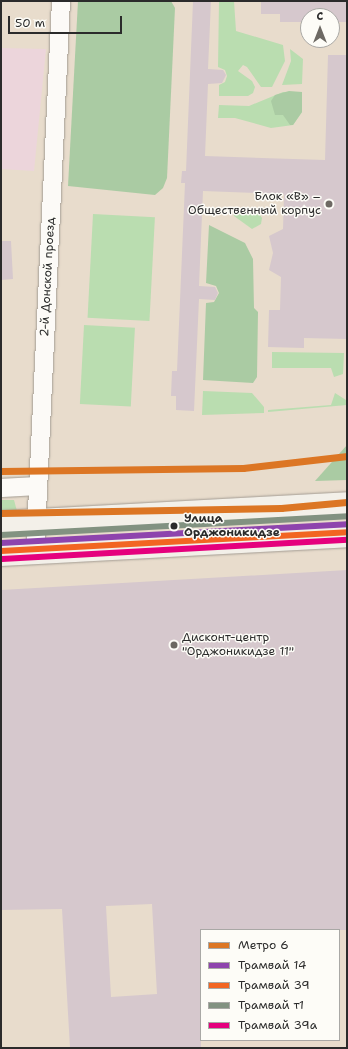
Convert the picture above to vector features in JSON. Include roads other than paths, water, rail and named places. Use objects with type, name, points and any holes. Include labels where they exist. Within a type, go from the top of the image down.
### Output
[{"type":"main road","points":[[1,522],[347,503]]},
{"type":"main road","points":[[1,555],[347,536]]},
{"type":"street","name":"2-й Донской проезд","points":[[35,554],[61,1]]},
{"type":"street","points":[[1,488],[38,486]]},
{"type":"metro line","name":"6","points":[[1,471],[243,468],[347,456]]},
{"type":"metro line","name":"6","points":[[1,513],[281,508],[347,502]]},
{"type":"tram line","name":"т1","points":[[1,535],[347,516]]},
{"type":"tram line","name":"14","points":[[1,543],[347,524]]},
{"type":"tram line","name":"39","points":[[1,551],[347,532]]},
{"type":"tram line","name":"39а","points":[[2,559],[347,540]]},
{"type":"place","name":"Блок «В» – Общественный корпус","points":[[329,204]]},
{"type":"place","name":"Улица Орджоникидзе","points":[[174,526]]},
{"type":"place","name":"Дисконт-центр \"Орджоникидзе 11\"","points":[[174,645]]}]
